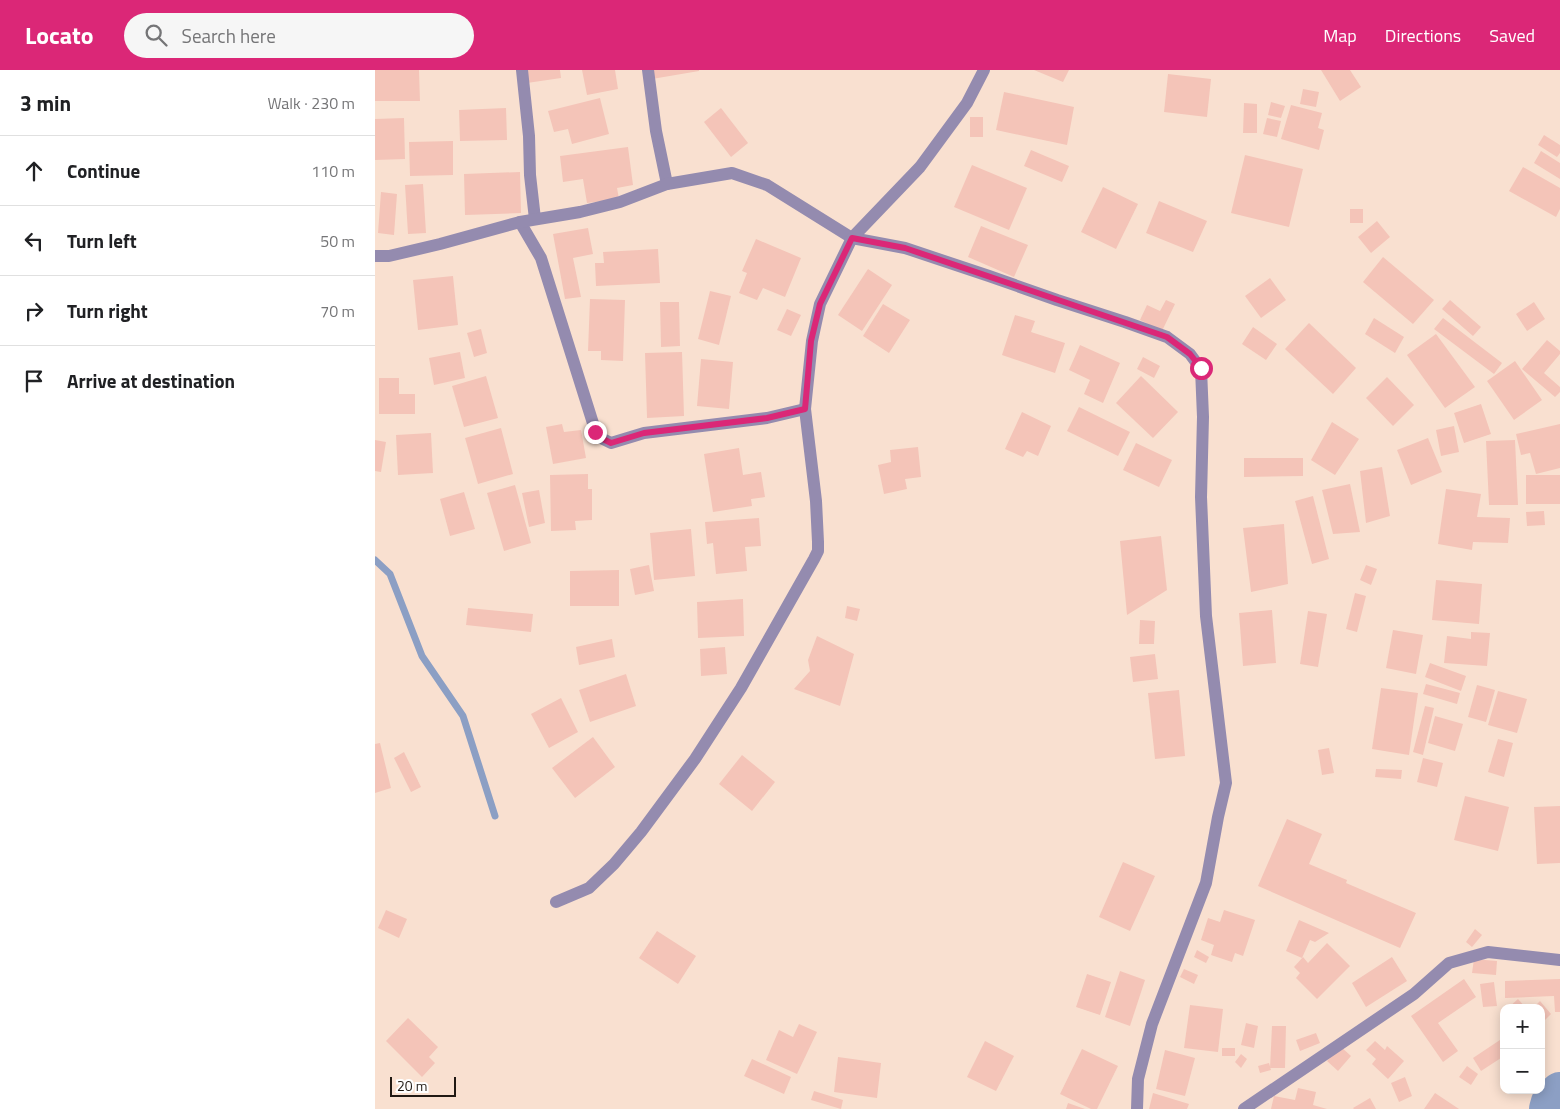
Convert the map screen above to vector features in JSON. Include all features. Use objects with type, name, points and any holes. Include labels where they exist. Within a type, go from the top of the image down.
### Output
[{"type":"street","points":[[522,70],[535,219]]},
{"type":"street","points":[[648,70],[655,131],[667,184]]},
{"type":"street","points":[[555,902],[589,888],[614,864],[641,832],[695,759],[736,696],[814,559],[818,551],[816,501],[805,409],[811,341],[820,304],[852,238],[919,167],[967,103],[984,70]]},
{"type":"street","points":[[375,256],[389,256],[520,222],[580,212],[612,204],[667,184],[733,172],[767,185],[852,238],[905,248],[1167,337],[1190,354],[1201,368],[1203,417],[1201,497],[1206,616],[1226,783],[1206,883],[1152,1024],[1138,1078],[1137,1109]]},
{"type":"street","points":[[520,222],[541,258],[597,436],[611,443],[644,433],[767,418],[805,409]]},
{"type":"street","points":[[1244,1109],[1414,994],[1449,963],[1488,952],[1560,960]]},
{"type":"building","points":[[375,70],[419,70],[420,101],[375,101]]},
{"type":"building","points":[[526,70],[560,70],[561,78],[527,83]]},
{"type":"building","points":[[582,70],[615,70],[618,89],[587,95]]},
{"type":"building","points":[[651,70],[699,70],[699,71],[652,79]]},
{"type":"building","points":[[1034,70],[1069,70],[1063,82]]},
{"type":"building","points":[[1321,70],[1350,70],[1361,87],[1340,101]]},
{"type":"building","points":[[1168,74],[1211,79],[1207,117],[1164,112]]},
{"type":"building","points":[[1303,89],[1319,92],[1316,107],[1300,104]]},
{"type":"building","points":[[1004,92],[1074,107],[1067,145],[996,130]]},
{"type":"building","points":[[600,98],[609,134],[572,144],[568,129],[554,132],[548,111]]},
{"type":"building","points":[[1271,102],[1285,106],[1281,118],[1268,115]]},
{"type":"building","points":[[1244,103],[1257,104],[1257,133],[1243,133]]},
{"type":"building","points":[[1291,105],[1322,113],[1318,128],[1324,130],[1319,150],[1281,139]]},
{"type":"building","points":[[506,108],[507,140],[460,141],[459,110]]},
{"type":"building","points":[[721,108],[748,143],[731,157],[704,122]]},
{"type":"building","points":[[970,117],[983,117],[983,137],[970,137]]},
{"type":"building","points":[[404,118],[405,159],[375,160],[375,119]]},
{"type":"building","points":[[1267,118],[1281,121],[1277,137],[1263,134]]},
{"type":"building","points":[[1544,135],[1560,145],[1560,153],[1557,157],[1538,145]]},
{"type":"building","points":[[453,141],[453,175],[410,176],[409,142]]},
{"type":"building","points":[[628,147],[633,185],[617,188],[619,199],[587,203],[583,179],[563,182],[560,156]]},
{"type":"building","points":[[1031,150],[1069,166],[1062,182],[1024,166]]},
{"type":"building","points":[[1541,151],[1560,163],[1560,179],[1534,163]]},
{"type":"building","points":[[1245,155],[1303,169],[1289,227],[1231,213]]},
{"type":"building","points":[[972,165],[1027,188],[1009,230],[954,207]]},
{"type":"building","points":[[1523,167],[1560,188],[1560,209],[1556,217],[1509,191]]},
{"type":"building","points":[[520,172],[521,213],[465,215],[464,174]]},
{"type":"building","points":[[423,184],[426,233],[408,234],[405,185]]},
{"type":"building","points":[[1103,187],[1138,204],[1116,249],[1081,232]]},
{"type":"building","points":[[381,192],[397,194],[394,235],[378,233]]},
{"type":"building","points":[[1159,201],[1207,221],[1193,252],[1146,233]]},
{"type":"building","points":[[1350,209],[1363,209],[1363,223],[1350,223]]},
{"type":"building","points":[[1377,221],[1390,237],[1371,253],[1358,237]]},
{"type":"building","points":[[981,226],[1028,245],[1014,277],[968,257]]},
{"type":"building","points":[[588,228],[593,254],[573,258],[581,297],[565,299],[553,234]]},
{"type":"building","points":[[756,239],[801,258],[785,297],[763,288],[757,300],[739,293],[747,273],[742,271]]},
{"type":"building","points":[[658,249],[660,283],[596,286],[595,263],[604,263],[603,252]]},
{"type":"building","points":[[1383,257],[1434,300],[1413,324],[1363,282]]},
{"type":"building","points":[[868,269],[892,285],[862,331],[838,315]]},
{"type":"building","points":[[453,276],[458,325],[418,330],[413,280]]},
{"type":"building","points":[[1270,278],[1286,300],[1261,318],[1245,296]]},
{"type":"building","points":[[710,291],[731,296],[719,345],[698,339]]},
{"type":"building","points":[[590,299],[625,300],[623,361],[601,360],[601,351],[588,351]]},
{"type":"building","points":[[1166,300],[1175,304],[1162,331],[1140,320],[1147,305],[1160,311]]},
{"type":"building","points":[[1450,300],[1481,327],[1473,336],[1442,309]]},
{"type":"building","points":[[660,302],[679,302],[680,346],[661,347]]},
{"type":"building","points":[[1534,302],[1545,319],[1527,331],[1516,314]]},
{"type":"building","points":[[883,304],[910,320],[889,353],[863,336]]},
{"type":"building","points":[[787,309],[801,315],[791,336],[777,330]]},
{"type":"building","points":[[1015,315],[1035,321],[1031,332],[1065,343],[1055,373],[1002,355]]},
{"type":"building","points":[[1374,318],[1404,337],[1395,353],[1365,334]]},
{"type":"building","points":[[1443,318],[1502,363],[1494,374],[1434,329]]},
{"type":"building","points":[[1309,323],[1356,368],[1333,394],[1285,349]]},
{"type":"building","points":[[1253,327],[1277,344],[1266,360],[1242,344]]},
{"type":"building","points":[[481,329],[487,353],[474,357],[467,333]]},
{"type":"building","points":[[1436,334],[1475,387],[1445,408],[1407,355]]},
{"type":"building","points":[[1547,340],[1560,351],[1560,354],[1544,373],[1560,387],[1560,392],[1555,397],[1522,369]]},
{"type":"building","points":[[1080,345],[1120,363],[1103,403],[1084,394],[1090,380],[1069,370]]},
{"type":"building","points":[[460,352],[465,378],[434,385],[429,358]]},
{"type":"building","points":[[682,352],[684,416],[647,418],[645,353]]},
{"type":"building","points":[[1143,357],[1160,366],[1154,378],[1137,369]]},
{"type":"building","points":[[701,359],[733,362],[729,409],[697,406]]},
{"type":"building","points":[[1515,361],[1542,400],[1514,420],[1487,381]]},
{"type":"building","points":[[486,376],[498,418],[464,427],[452,386]]},
{"type":"building","points":[[1141,376],[1178,412],[1153,438],[1116,403]]},
{"type":"building","points":[[1387,377],[1414,405],[1393,426],[1366,398]]},
{"type":"building","points":[[379,378],[399,378],[399,394],[415,394],[415,414],[379,414]]},
{"type":"building","points":[[1481,404],[1491,434],[1464,443],[1454,413]]},
{"type":"building","points":[[1079,407],[1130,432],[1118,456],[1067,431]]},
{"type":"building","points":[[1022,412],[1051,426],[1038,456],[1027,451],[1023,457],[1005,449]]},
{"type":"building","points":[[1332,422],[1359,439],[1335,475],[1311,460]]},
{"type":"building","points":[[562,424],[564,432],[581,430],[586,458],[553,464],[546,427]]},
{"type":"building","points":[[1560,424],[1560,468],[1536,474],[1530,453],[1521,455],[1516,434]]},
{"type":"building","points":[[1454,426],[1459,452],[1441,456],[1436,430]]},
{"type":"building","points":[[501,428],[513,474],[478,484],[465,438]]},
{"type":"building","points":[[431,433],[433,473],[398,475],[396,435]]},
{"type":"building","points":[[1428,438],[1442,472],[1411,485],[1397,450]]},
{"type":"building","points":[[375,440],[386,442],[381,472],[375,471]]},
{"type":"building","points":[[1515,440],[1518,505],[1489,505],[1486,441]]},
{"type":"building","points":[[1136,443],[1172,460],[1159,487],[1123,470]]},
{"type":"building","points":[[918,447],[921,477],[905,479],[907,489],[884,494],[878,465],[891,462],[890,450]]},
{"type":"building","points":[[739,448],[743,475],[761,472],[765,497],[751,499],[752,506],[713,512],[704,454]]},
{"type":"building","points":[[1244,458],[1303,458],[1303,476],[1244,477]]},
{"type":"building","points":[[1382,467],[1390,516],[1366,523],[1360,471]]},
{"type":"building","points":[[588,474],[588,489],[592,489],[592,520],[575,521],[576,530],[551,531],[550,475]]},
{"type":"building","points":[[1526,475],[1560,475],[1560,504],[1526,504]]},
{"type":"building","points":[[1350,484],[1360,532],[1333,534],[1322,490]]},
{"type":"building","points":[[515,485],[531,543],[504,551],[487,493]]},
{"type":"building","points":[[1446,489],[1481,494],[1477,517],[1510,518],[1508,543],[1473,542],[1472,550],[1438,544]]},
{"type":"building","points":[[539,490],[545,523],[529,527],[522,493]]},
{"type":"building","points":[[464,492],[475,529],[450,536],[440,499]]},
{"type":"building","points":[[1313,496],[1329,559],[1312,564],[1295,501]]},
{"type":"building","points":[[1544,511],[1545,525],[1527,526],[1526,512]]},
{"type":"building","points":[[759,518],[761,546],[745,547],[747,571],[716,574],[713,543],[707,544],[705,522]]},
{"type":"building","points":[[1284,524],[1288,584],[1251,592],[1243,528]]},
{"type":"building","points":[[691,529],[695,576],[654,580],[650,533]]},
{"type":"building","points":[[1161,536],[1167,590],[1127,615],[1120,541]]},
{"type":"building","points":[[649,565],[654,591],[635,595],[630,569]]},
{"type":"building","points":[[1366,565],[1377,569],[1371,585],[1360,580]]},
{"type":"building","points":[[619,570],[619,606],[570,606],[570,571]]},
{"type":"building","points":[[1436,580],[1482,584],[1479,624],[1432,620]]},
{"type":"building","points":[[1355,593],[1366,596],[1357,632],[1346,629]]},
{"type":"building","points":[[743,599],[744,636],[698,638],[697,602]]},
{"type":"building","points":[[847,606],[860,609],[857,621],[845,618]]},
{"type":"building","points":[[468,608],[533,614],[531,632],[466,625]]},
{"type":"building","points":[[1272,610],[1276,663],[1243,666],[1239,613]]},
{"type":"building","points":[[1308,611],[1327,614],[1318,667],[1300,664]]},
{"type":"building","points":[[1140,620],[1155,621],[1154,644],[1139,644]]},
{"type":"building","points":[[1393,630],[1423,635],[1416,674],[1386,668]]},
{"type":"building","points":[[1471,632],[1490,633],[1487,666],[1444,663],[1447,636],[1471,639]]},
{"type":"building","points":[[817,636],[854,654],[840,706],[794,689],[810,671],[808,660]]},
{"type":"building","points":[[612,639],[615,657],[579,665],[576,647]]},
{"type":"building","points":[[725,647],[727,674],[701,676],[700,649]]},
{"type":"building","points":[[1155,654],[1158,679],[1133,682],[1130,657]]},
{"type":"building","points":[[1430,663],[1466,676],[1461,691],[1425,677]]},
{"type":"building","points":[[626,674],[636,706],[590,722],[579,690]]},
{"type":"building","points":[[1426,684],[1460,693],[1457,704],[1423,694]]},
{"type":"building","points":[[1477,685],[1495,690],[1486,722],[1468,717]]},
{"type":"building","points":[[1381,688],[1418,693],[1409,755],[1372,749]]},
{"type":"building","points":[[1179,690],[1185,756],[1155,759],[1148,693]]},
{"type":"building","points":[[1498,691],[1527,699],[1517,733],[1488,725]]},
{"type":"building","points":[[561,698],[578,732],[549,748],[531,714]]},
{"type":"building","points":[[1425,706],[1434,708],[1423,755],[1413,752]]},
{"type":"building","points":[[1435,716],[1463,724],[1455,751],[1428,743]]},
{"type":"building","points":[[593,737],[615,767],[575,798],[552,768]]},
{"type":"building","points":[[1498,739],[1513,743],[1504,777],[1488,772]]},
{"type":"building","points":[[380,743],[391,788],[375,793],[375,744]]},
{"type":"building","points":[[1329,748],[1334,773],[1322,775],[1318,750]]},
{"type":"building","points":[[404,752],[421,787],[411,792],[394,758]]},
{"type":"building","points":[[742,755],[775,782],[752,811],[719,784]]},
{"type":"building","points":[[1423,758],[1443,763],[1437,787],[1417,782]]},
{"type":"building","points":[[1376,769],[1402,770],[1401,779],[1375,777]]},
{"type":"building","points":[[1465,796],[1509,807],[1498,851],[1454,840]]},
{"type":"building","points":[[1560,806],[1560,863],[1537,864],[1534,807]]},
{"type":"building","points":[[1287,819],[1322,834],[1309,864],[1347,880],[1346,883],[1416,913],[1400,948],[1258,886]]},
{"type":"building","points":[[1123,862],[1155,876],[1130,931],[1099,917]]},
{"type":"building","points":[[386,910],[407,919],[399,938],[378,928]]},
{"type":"building","points":[[1224,910],[1255,920],[1243,956],[1235,953],[1232,962],[1211,955],[1214,945],[1201,940],[1208,918],[1220,922]]},
{"type":"building","points":[[1299,920],[1329,933],[1315,942],[1310,940],[1302,958],[1286,951]]},
{"type":"building","points":[[1475,929],[1482,935],[1472,947],[1466,942]]},
{"type":"building","points":[[657,931],[696,956],[678,984],[639,958]]},
{"type":"building","points":[[1327,943],[1350,966],[1317,999],[1296,978],[1300,973],[1294,967],[1303,957],[1308,963]]},
{"type":"building","points":[[1197,950],[1209,957],[1206,963],[1194,957]]},
{"type":"building","points":[[1392,957],[1407,981],[1366,1007],[1352,983]]},
{"type":"building","points":[[1474,959],[1497,961],[1496,975],[1472,973]]},
{"type":"building","points":[[1184,969],[1198,975],[1194,984],[1180,977]]},
{"type":"building","points":[[1120,971],[1145,980],[1130,1026],[1105,1017]]},
{"type":"building","points":[[1087,974],[1111,982],[1100,1015],[1076,1007]]},
{"type":"building","points":[[1464,979],[1476,997],[1438,1023],[1458,1051],[1443,1062],[1411,1016]]},
{"type":"building","points":[[1560,979],[1560,1012],[1555,1012],[1554,996],[1505,998],[1505,981]]},
{"type":"building","points":[[1494,982],[1497,1006],[1483,1007],[1480,984]]},
{"type":"building","points":[[1518,999],[1522,1004],[1512,1004]]},
{"type":"building","points":[[1190,1005],[1223,1009],[1218,1052],[1184,1048]]},
{"type":"building","points":[[1545,1007],[1551,1014],[1545,1020]]},
{"type":"building","points":[[408,1018],[438,1047],[429,1057],[435,1063],[422,1077],[386,1041]]},
{"type":"building","points":[[1246,1023],[1258,1026],[1254,1048],[1241,1045]]},
{"type":"building","points":[[799,1024],[817,1032],[797,1074],[766,1060],[779,1030],[793,1037]]},
{"type":"building","points":[[1272,1026],[1286,1026],[1285,1068],[1270,1068]]},
{"type":"building","points":[[1316,1033],[1320,1043],[1300,1051],[1296,1040]]},
{"type":"building","points":[[1500,1040],[1500,1059],[1481,1071],[1473,1058]]},
{"type":"building","points":[[985,1041],[1014,1056],[996,1091],[967,1077]]},
{"type":"building","points":[[1375,1041],[1385,1050],[1387,1046],[1404,1061],[1388,1079],[1372,1064],[1376,1059],[1366,1050]]},
{"type":"building","points":[[1340,1046],[1351,1056],[1338,1071],[1327,1061]]},
{"type":"building","points":[[1222,1048],[1235,1048],[1235,1056],[1222,1056]]},
{"type":"building","points":[[1082,1049],[1118,1066],[1097,1109],[1091,1109],[1060,1094]]},
{"type":"building","points":[[1165,1050],[1195,1058],[1185,1096],[1156,1089]]},
{"type":"building","points":[[1241,1054],[1247,1059],[1241,1068],[1235,1062]]},
{"type":"building","points":[[838,1057],[881,1063],[877,1098],[834,1092]]},
{"type":"building","points":[[752,1059],[791,1077],[784,1094],[744,1076]]},
{"type":"building","points":[[1269,1063],[1271,1070],[1260,1073],[1258,1066]]},
{"type":"building","points":[[1467,1066],[1478,1074],[1471,1085],[1459,1077]]},
{"type":"building","points":[[1405,1077],[1412,1096],[1399,1102],[1391,1083]]},
{"type":"building","points":[[1298,1088],[1316,1092],[1313,1105],[1327,1109],[1271,1109],[1274,1096],[1295,1100]]},
{"type":"building","points":[[814,1091],[843,1100],[841,1109],[811,1100]]},
{"type":"building","points":[[1153,1093],[1189,1104],[1187,1109],[1149,1109]]},
{"type":"building","points":[[1435,1093],[1459,1109],[1424,1109]]},
{"type":"building","points":[[1370,1098],[1376,1109],[1353,1108]]},
{"type":"building","points":[[1068,1103],[1085,1109],[1066,1109]]},
{"type":"waterway","points":[[375,560],[390,574],[422,656],[463,716],[495,816]]},
{"type":"waterway","points":[[1549,1109],[1551,1102],[1560,1092]]},
{"type":"route","points":[[595,432],[597,436],[611,443],[644,433],[767,418],[805,409],[811,341],[820,304],[852,238],[905,248],[1167,337],[1190,354],[1201,368]]}]
